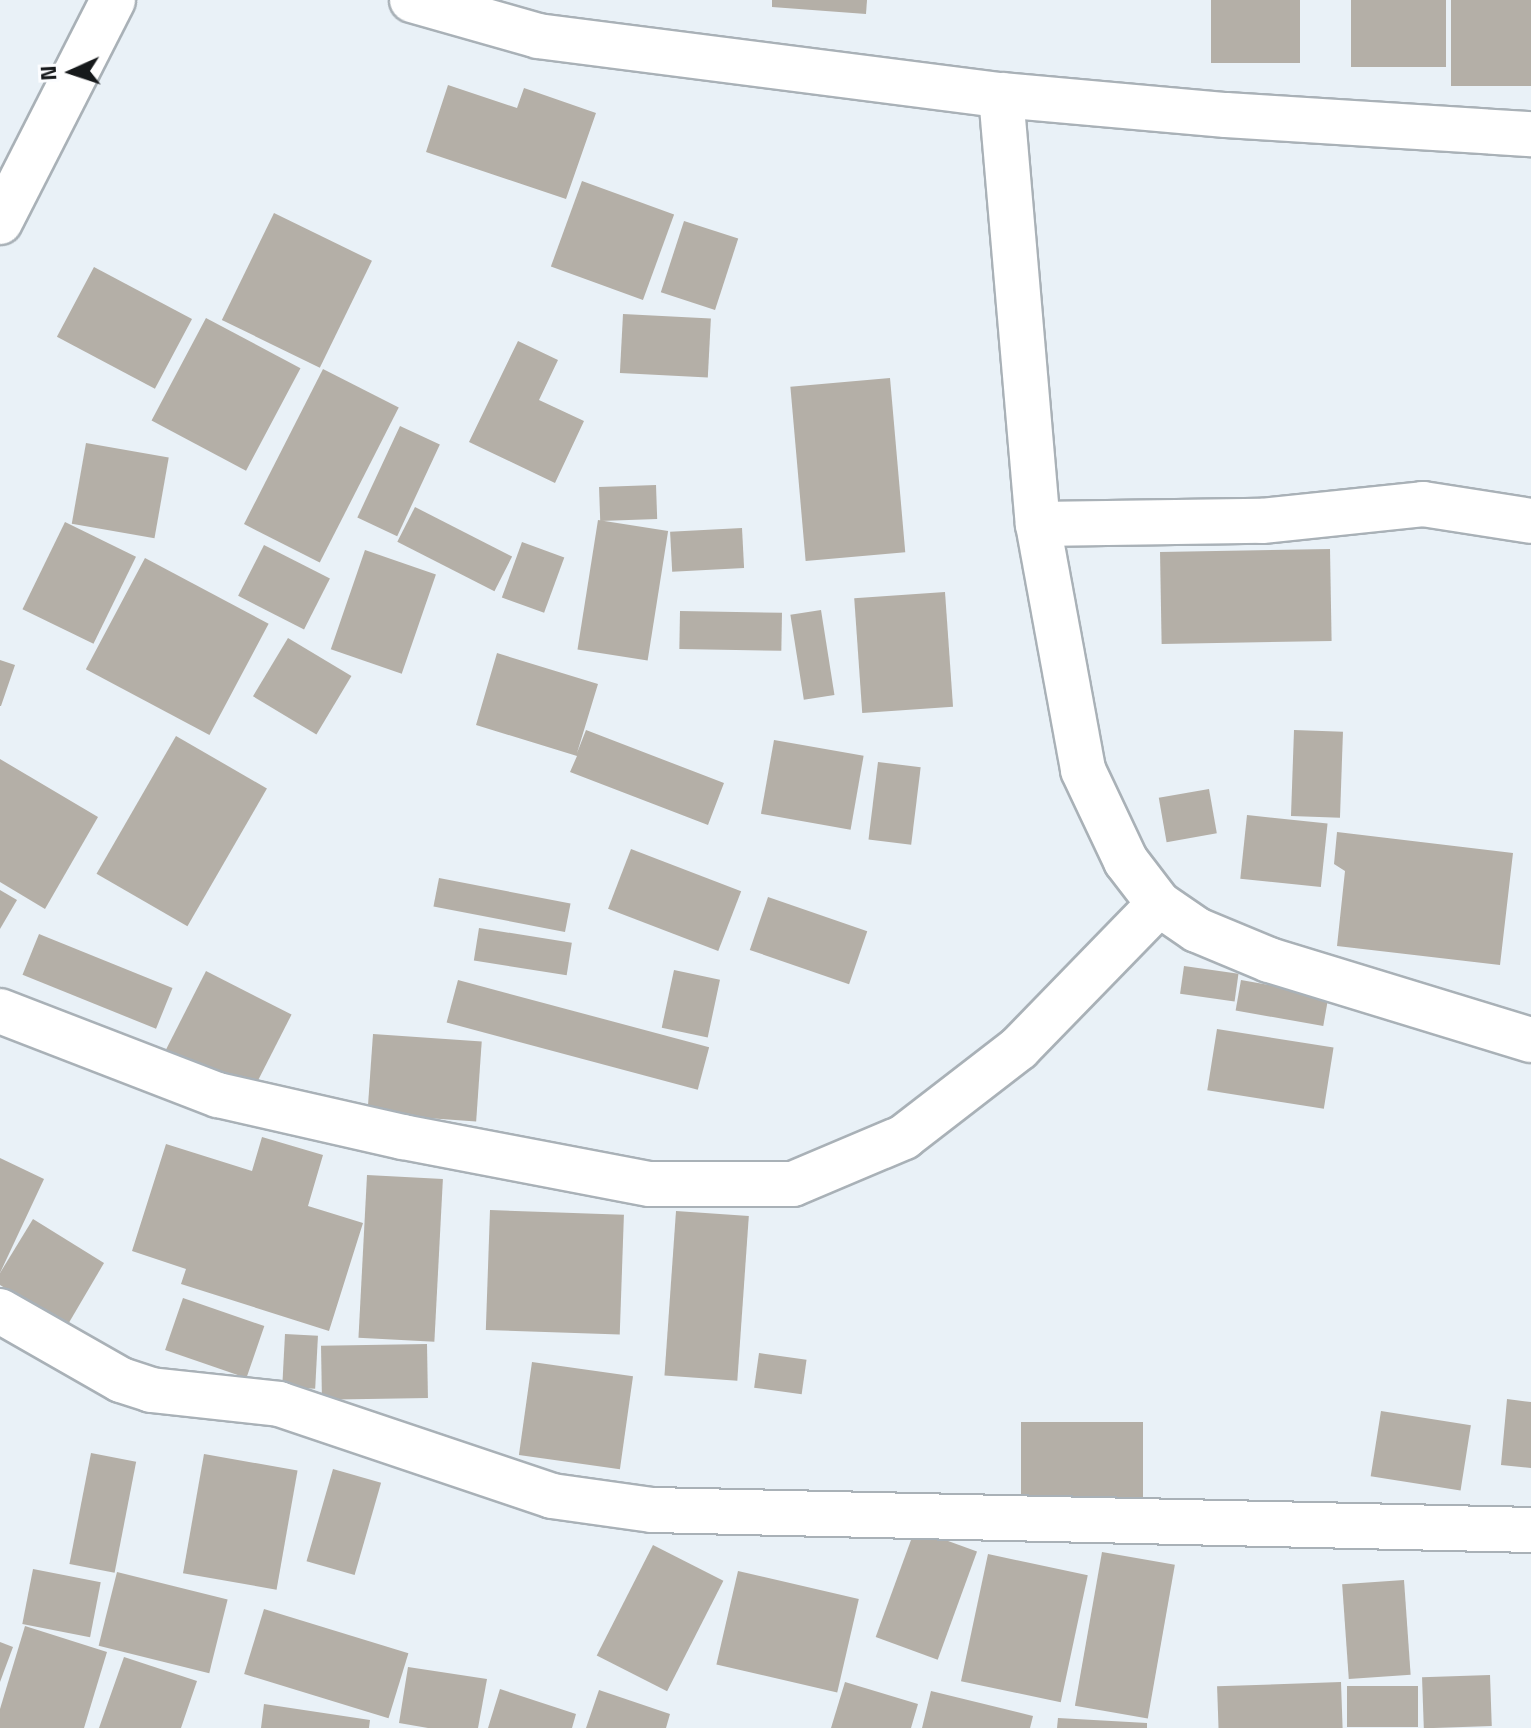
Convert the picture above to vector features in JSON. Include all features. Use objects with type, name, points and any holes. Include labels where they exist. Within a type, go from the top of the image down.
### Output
[{"type":"main road","points":[[0,222],[113,0]]},
{"type":"main road","points":[[412,0],[538,36],[1001,95],[1226,115],[1531,134]]},
{"type":"main road","points":[[1001,95],[1038,524],[1083,770],[1126,861],[1159,904],[1197,930],[1269,960],[1531,1040]]},
{"type":"main road","points":[[1038,524],[1262,521],[1423,504],[1531,521]]},
{"type":"main road","points":[[0,1011],[218,1095],[403,1137],[650,1184],[793,1184],[904,1137],[1019,1048],[1159,904]]},
{"type":"main road","points":[[0,1311],[121,1380],[151,1390],[279,1404],[552,1496],[667,1511],[1531,1530]]},
{"type":"building","points":[[772,0],[867,0],[866,14],[772,7]]},
{"type":"building","points":[[1211,0],[1300,0],[1300,63],[1211,63]]},
{"type":"building","points":[[1351,0],[1446,0],[1446,67],[1351,67]]},
{"type":"building","points":[[1451,0],[1531,0],[1531,86],[1451,86]]},
{"type":"building","points":[[448,85],[517,108],[524,88],[596,113],[566,199],[426,152]]},
{"type":"building","points":[[582,181],[674,215],[643,300],[551,267]]},
{"type":"building","points":[[274,213],[372,261],[320,368],[222,320]]},
{"type":"building","points":[[684,221],[738,239],[715,310],[661,292]]},
{"type":"building","points":[[94,267],[192,319],[155,389],[57,337]]},
{"type":"building","points":[[623,314],[711,319],[708,378],[620,373]]},
{"type":"building","points":[[206,318],[300,368],[246,471],[152,420]]},
{"type":"building","points":[[518,341],[558,360],[539,400],[584,421],[555,483],[469,442]]},
{"type":"building","points":[[323,369],[399,408],[320,563],[244,524]]},
{"type":"building","points":[[890,378],[905,552],[806,561],[790,387]]},
{"type":"building","points":[[400,426],[440,445],[397,536],[357,518]]},
{"type":"building","points":[[86,443],[169,458],[154,538],[72,524]]},
{"type":"building","points":[[656,485],[657,519],[600,521],[599,487]]},
{"type":"building","points":[[415,507],[512,556],[494,591],[397,542]]},
{"type":"building","points":[[598,520],[668,531],[648,660],[578,649]]},
{"type":"building","points":[[65,522],[136,557],[93,644],[22,609]]},
{"type":"building","points":[[742,528],[744,568],[672,572],[670,532]]},
{"type":"building","points":[[522,542],[564,557],[544,613],[502,597]]},
{"type":"building","points":[[264,545],[330,579],[304,629],[238,596]]},
{"type":"building","points":[[1330,549],[1332,641],[1162,644],[1160,552]]},
{"type":"building","points":[[365,550],[436,574],[402,674],[331,649]]},
{"type":"building","points":[[145,558],[269,624],[209,735],[86,669]]},
{"type":"building","points":[[945,592],[953,707],[862,713],[854,598]]},
{"type":"building","points":[[821,610],[834,695],[804,700],[790,615]]},
{"type":"building","points":[[680,611],[782,613],[781,651],[679,649]]},
{"type":"building","points":[[288,638],[351,676],[316,734],[253,696]]},
{"type":"building","points":[[497,653],[598,684],[577,753],[586,730],[724,783],[708,825],[570,772],[577,756],[476,725]]},
{"type":"building","points":[[0,660],[15,665],[1,706],[0,706]]},
{"type":"building","points":[[1294,730],[1343,732],[1340,818],[1291,816]]},
{"type":"building","points":[[176,736],[267,788],[187,926],[96,874]]},
{"type":"building","points":[[774,740],[864,756],[851,830],[761,814]]},
{"type":"building","points":[[0,759],[98,817],[45,909],[0,882]]},
{"type":"building","points":[[878,762],[921,767],[911,845],[868,839]]},
{"type":"building","points":[[1209,789],[1217,833],[1167,842],[1159,798]]},
{"type":"building","points":[[1247,815],[1328,823],[1321,887],[1240,879]]},
{"type":"building","points":[[1337,832],[1513,853],[1500,965],[1337,946],[1345,871],[1334,864]]},
{"type":"building","points":[[631,849],[741,891],[718,951],[608,909]]},
{"type":"building","points":[[439,878],[571,904],[565,932],[433,906]]},
{"type":"building","points":[[0,890],[17,900],[0,929]]},
{"type":"building","points":[[768,897],[867,931],[849,984],[750,950]]},
{"type":"building","points":[[479,928],[572,943],[567,975],[474,961]]},
{"type":"building","points":[[39,934],[173,988],[156,1029],[23,975]]},
{"type":"building","points":[[1184,966],[1238,974],[1235,1001],[1180,994]]},
{"type":"building","points":[[674,970],[720,980],[708,1037],[662,1028]]},
{"type":"building","points":[[206,971],[292,1015],[252,1093],[166,1049]]},
{"type":"building","points":[[458,980],[709,1047],[698,1090],[447,1023]]},
{"type":"building","points":[[1241,980],[1329,995],[1323,1026],[1236,1011]]},
{"type":"building","points":[[1217,1029],[1334,1047],[1324,1109],[1207,1090]]},
{"type":"building","points":[[373,1034],[482,1042],[476,1121],[367,1114]]},
{"type":"building","points":[[262,1137],[323,1155],[308,1206],[363,1223],[329,1331],[181,1284],[186,1269],[132,1251],[166,1144],[252,1171]]},
{"type":"building","points":[[0,1158],[44,1179],[0,1273]]},
{"type":"building","points":[[367,1175],[443,1179],[434,1342],[358,1338]]},
{"type":"building","points":[[490,1210],[624,1215],[620,1335],[486,1330]]},
{"type":"building","points":[[676,1211],[749,1216],[737,1381],[664,1376]]},
{"type":"building","points":[[33,1219],[104,1263],[67,1326],[0,1285],[0,1273]]},
{"type":"building","points":[[183,1298],[264,1326],[246,1378],[165,1350]]},
{"type":"building","points":[[285,1334],[318,1336],[315,1389],[282,1387]]},
{"type":"building","points":[[427,1344],[428,1398],[322,1400],[321,1346]]},
{"type":"building","points":[[759,1353],[807,1360],[802,1394],[754,1388]]},
{"type":"building","points":[[532,1362],[633,1376],[620,1469],[519,1455]]},
{"type":"building","points":[[1507,1399],[1531,1402],[1531,1468],[1501,1465]]},
{"type":"building","points":[[1381,1411],[1471,1425],[1461,1490],[1371,1476]]},
{"type":"building","points":[[1021,1422],[1143,1422],[1143,1500],[1021,1500]]},
{"type":"building","points":[[91,1453],[136,1462],[115,1573],[69,1564]]},
{"type":"building","points":[[204,1454],[298,1470],[277,1590],[183,1573]]},
{"type":"building","points":[[333,1469],[381,1483],[355,1575],[307,1561]]},
{"type":"building","points":[[915,1529],[977,1552],[938,1660],[876,1637]]},
{"type":"building","points":[[653,1545],[723,1581],[667,1691],[597,1655]]},
{"type":"building","points":[[1102,1552],[1175,1565],[1148,1718],[1075,1706]]},
{"type":"building","points":[[988,1554],[1088,1575],[1061,1702],[961,1681]]},
{"type":"building","points":[[33,1569],[101,1582],[90,1637],[22,1624]]},
{"type":"building","points":[[738,1571],[859,1599],[837,1692],[716,1665]]},
{"type":"building","points":[[117,1572],[228,1600],[209,1673],[99,1646]]},
{"type":"building","points":[[1404,1580],[1411,1675],[1349,1679],[1342,1584]]},
{"type":"building","points":[[264,1609],[408,1653],[389,1718],[244,1674]]},
{"type":"building","points":[[25,1626],[107,1652],[84,1728],[0,1728],[0,1709]]},
{"type":"building","points":[[0,1642],[13,1647],[0,1682]]},
{"type":"building","points":[[124,1657],[197,1681],[181,1728],[99,1728]]},
{"type":"building","points":[[408,1667],[487,1679],[478,1728],[428,1728],[399,1723]]},
{"type":"building","points":[[1490,1675],[1492,1726],[1424,1728],[1422,1677]]},
{"type":"building","points":[[845,1682],[918,1704],[911,1728],[831,1728]]},
{"type":"building","points":[[1341,1682],[1343,1728],[1219,1728],[1217,1686]]},
{"type":"building","points":[[1347,1686],[1418,1686],[1418,1727],[1347,1727]]},
{"type":"building","points":[[500,1689],[576,1714],[572,1728],[488,1728]]},
{"type":"building","points":[[599,1690],[670,1714],[666,1728],[586,1728]]},
{"type":"building","points":[[931,1691],[1033,1716],[1030,1728],[922,1728]]},
{"type":"building","points":[[264,1704],[370,1720],[369,1728],[261,1728]]},
{"type":"building","points":[[1058,1718],[1147,1723],[1147,1728],[1057,1728]]}]
